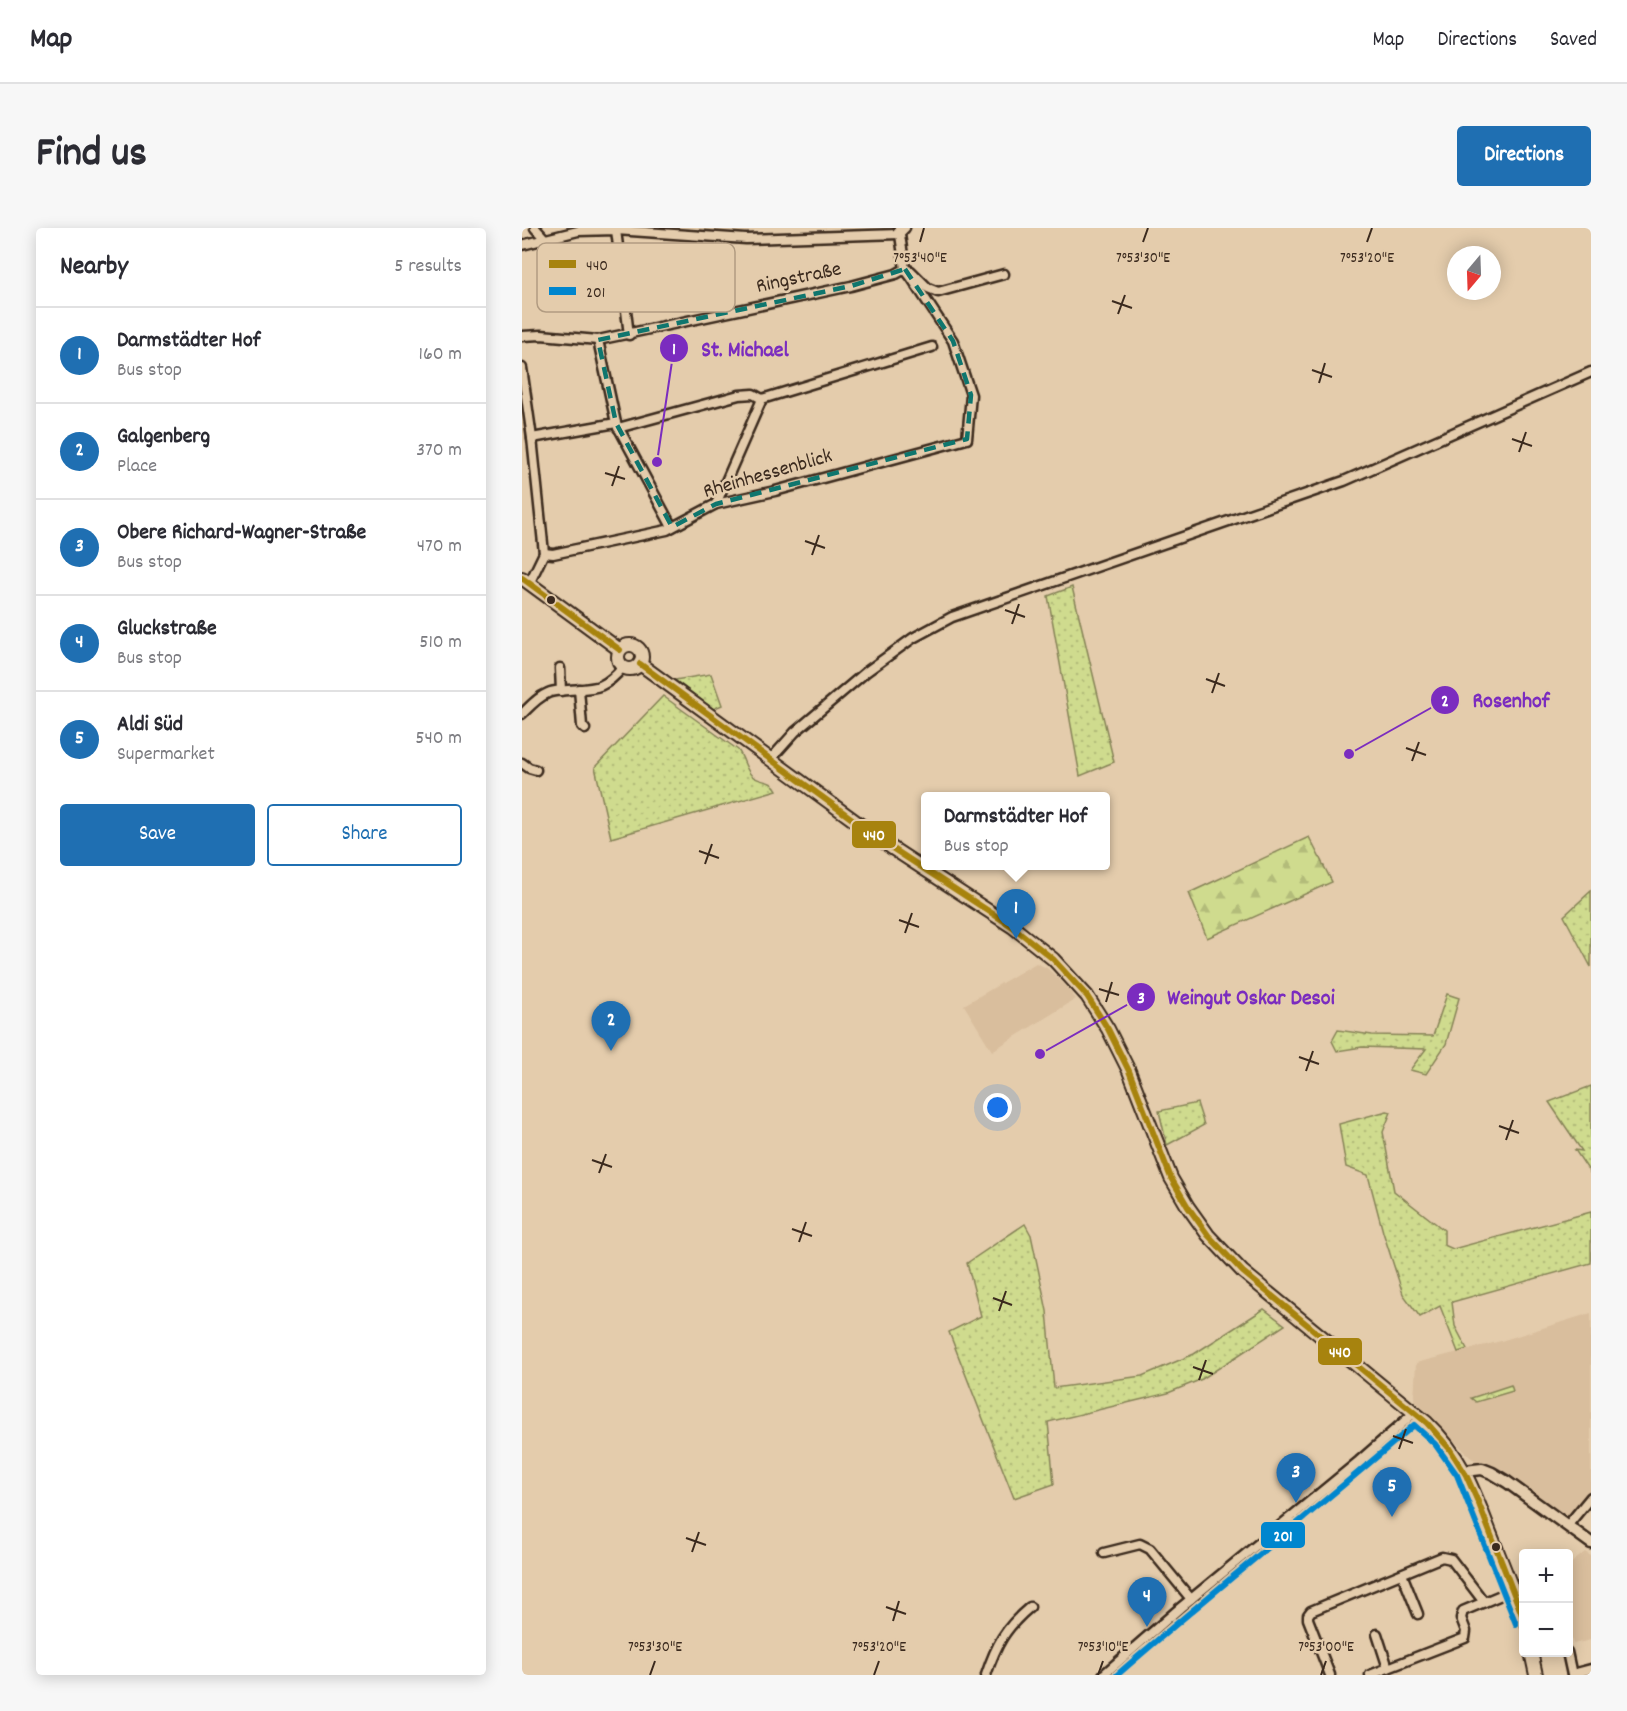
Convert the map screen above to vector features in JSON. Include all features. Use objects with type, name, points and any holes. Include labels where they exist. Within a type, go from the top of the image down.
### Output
[{"type":"main road","points":[[526,581],[620,650]]},
{"type":"main road","points":[[627,645],[638,648],[642,656],[640,664],[633,669],[623,667],[618,660],[620,650],[627,645]]},
{"type":"main road","points":[[640,664],[921,868]]},
{"type":"main road","points":[[924,870],[1013,927],[1043,950],[1087,996],[1108,1029],[1129,1071],[1171,1178],[1188,1207],[1208,1235],[1243,1272],[1414,1413],[1446,1444],[1472,1487],[1520,1603]]},
{"type":"main road","points":[[1532,1657],[1536,1675]]},
{"type":"street","points":[[535,228],[545,239]]},
{"type":"street","points":[[522,245],[578,230],[616,230],[746,238],[901,230],[905,269],[911,271],[928,288],[938,292],[1004,274]]},
{"type":"street","points":[[616,230],[618,243]]},
{"type":"street","name":"Ringstraße","points":[[735,311],[851,286],[896,274],[905,269]]},
{"type":"street","name":"Rheinhessenblick","points":[[544,552],[553,554],[667,530],[716,504],[775,491],[967,439],[971,395],[953,341],[905,269]]},
{"type":"street","points":[[626,312],[629,334]]},
{"type":"street","name":"Ringstraße","points":[[522,336],[541,335],[598,340],[731,312]]},
{"type":"street","points":[[598,340],[617,426],[672,527]]},
{"type":"street","points":[[532,438],[617,426],[739,395],[753,394],[762,399],[932,346]]},
{"type":"street","points":[[522,368],[544,552],[526,581]]},
{"type":"street","points":[[770,760],[795,732],[866,672],[913,638],[952,617],[1344,481],[1591,372]]},
{"type":"street","points":[[716,504],[762,399]]},
{"type":"street","points":[[522,714],[534,701],[550,692],[603,686],[612,681],[623,667]]},
{"type":"street","points":[[560,668],[561,691]]},
{"type":"street","points":[[579,689],[582,726],[585,729]]},
{"type":"street","points":[[522,763],[536,770]]},
{"type":"street","points":[[1103,1675],[1414,1413]]},
{"type":"street","points":[[1464,1471],[1482,1469],[1508,1482],[1591,1544]]},
{"type":"street","points":[[1472,1487],[1474,1478],[1478,1475],[1492,1473]]},
{"type":"street","points":[[1567,1526],[1591,1497]]},
{"type":"street","points":[[1104,1553],[1140,1544],[1150,1549],[1191,1599]]},
{"type":"street","points":[[1330,1675],[1308,1619],[1311,1611],[1442,1557],[1451,1559],[1484,1602]]},
{"type":"street","points":[[1402,1574],[1418,1614]]},
{"type":"street","points":[[1370,1675],[1465,1638],[1466,1631],[1461,1618],[1464,1611],[1513,1590]]},
{"type":"street","points":[[986,1675],[998,1643],[1006,1630],[1030,1607]]},
{"type":"street","points":[[1377,1634],[1388,1668]]},
{"type":"street","points":[[1568,1657],[1572,1674],[1591,1669]]},
{"type":"highlighted area","points":[[905,269],[953,341],[971,395],[967,439],[716,504],[672,527],[616,423],[598,340],[851,286]]},
{"type":"shaded area","points":[[1036,963],[1047,968],[1076,999],[992,1051],[964,1005]]},
{"type":"shaded area","points":[[1591,1313],[1591,1492],[1568,1521],[1470,1457],[1414,1400],[1416,1363],[1501,1341]]},
{"type":"shaded area","points":[[1585,1552],[1591,1556],[1591,1640],[1573,1644],[1573,1603],[1573,1562]]},
{"type":"green space","points":[[1072,587],[1114,762],[1080,776],[1048,596]]},
{"type":"green space","points":[[711,674],[722,705],[713,709],[675,680]]},
{"type":"green space","points":[[663,696],[738,750],[752,776],[772,784],[777,790],[611,838],[595,767]]},
{"type":"green space","points":[[1309,837],[1332,882],[1207,938],[1189,893]]},
{"type":"green space","points":[[1591,891],[1591,967],[1564,916]]},
{"type":"green space","points":[[1447,994],[1459,998],[1446,1044],[1426,1074],[1410,1070],[1426,1049],[1362,1047],[1337,1051],[1332,1041],[1338,1030],[1372,1035],[1433,1036]]},
{"type":"green space","points":[[1591,1086],[1591,1174],[1575,1150],[1582,1151],[1549,1102]]},
{"type":"green space","points":[[1197,1103],[1204,1125],[1167,1145],[1159,1111]]},
{"type":"green space","points":[[1387,1111],[1391,1112],[1383,1132],[1394,1191],[1444,1230],[1444,1245],[1453,1249],[1591,1212],[1591,1263],[1452,1302],[1455,1326],[1467,1349],[1458,1352],[1440,1306],[1420,1317],[1403,1294],[1368,1175],[1346,1167],[1339,1124]]},
{"type":"green space","points":[[1025,1224],[1031,1235],[1047,1311],[1054,1388],[1142,1376],[1194,1354],[1264,1309],[1285,1325],[1202,1379],[1168,1393],[1048,1422],[1054,1484],[1014,1498],[949,1332],[981,1316],[967,1263]]},
{"type":"green space","points":[[1511,1385],[1513,1391],[1476,1402],[1471,1398]]},
{"type":"transit line","name":"440","points":[[522,578],[620,650]]},
{"type":"transit line","name":"440","points":[[640,664],[921,867]]},
{"type":"transit line","name":"440","points":[[926,870],[1013,927],[1053,959],[1087,996],[1108,1029],[1129,1071],[1171,1178],[1188,1207],[1208,1235],[1243,1272],[1427,1423],[1449,1448],[1466,1475],[1479,1504],[1519,1607]]},
{"type":"transit line","name":"201","points":[[1117,1675],[1414,1425],[1435,1444],[1457,1475],[1516,1624]]},
{"type":"place","name":"St. Michael","points":[[657,462]]},
{"type":"place","name":"Rosenhof","points":[[1349,754]]},
{"type":"place","name":"Darmstädter Hof","points":[[1016,939]]},
{"type":"place","name":"Galgenberg","points":[[611,1051]]},
{"type":"place","name":"Weingut Oskar Desoi","points":[[1040,1054]]},
{"type":"place","name":"Obere Richard-Wagner-Straße","points":[[1296,1503]]},
{"type":"place","name":"Aldi Süd","points":[[1392,1517]]},
{"type":"place","name":"Gluckstraße","points":[[1147,1627]]}]
